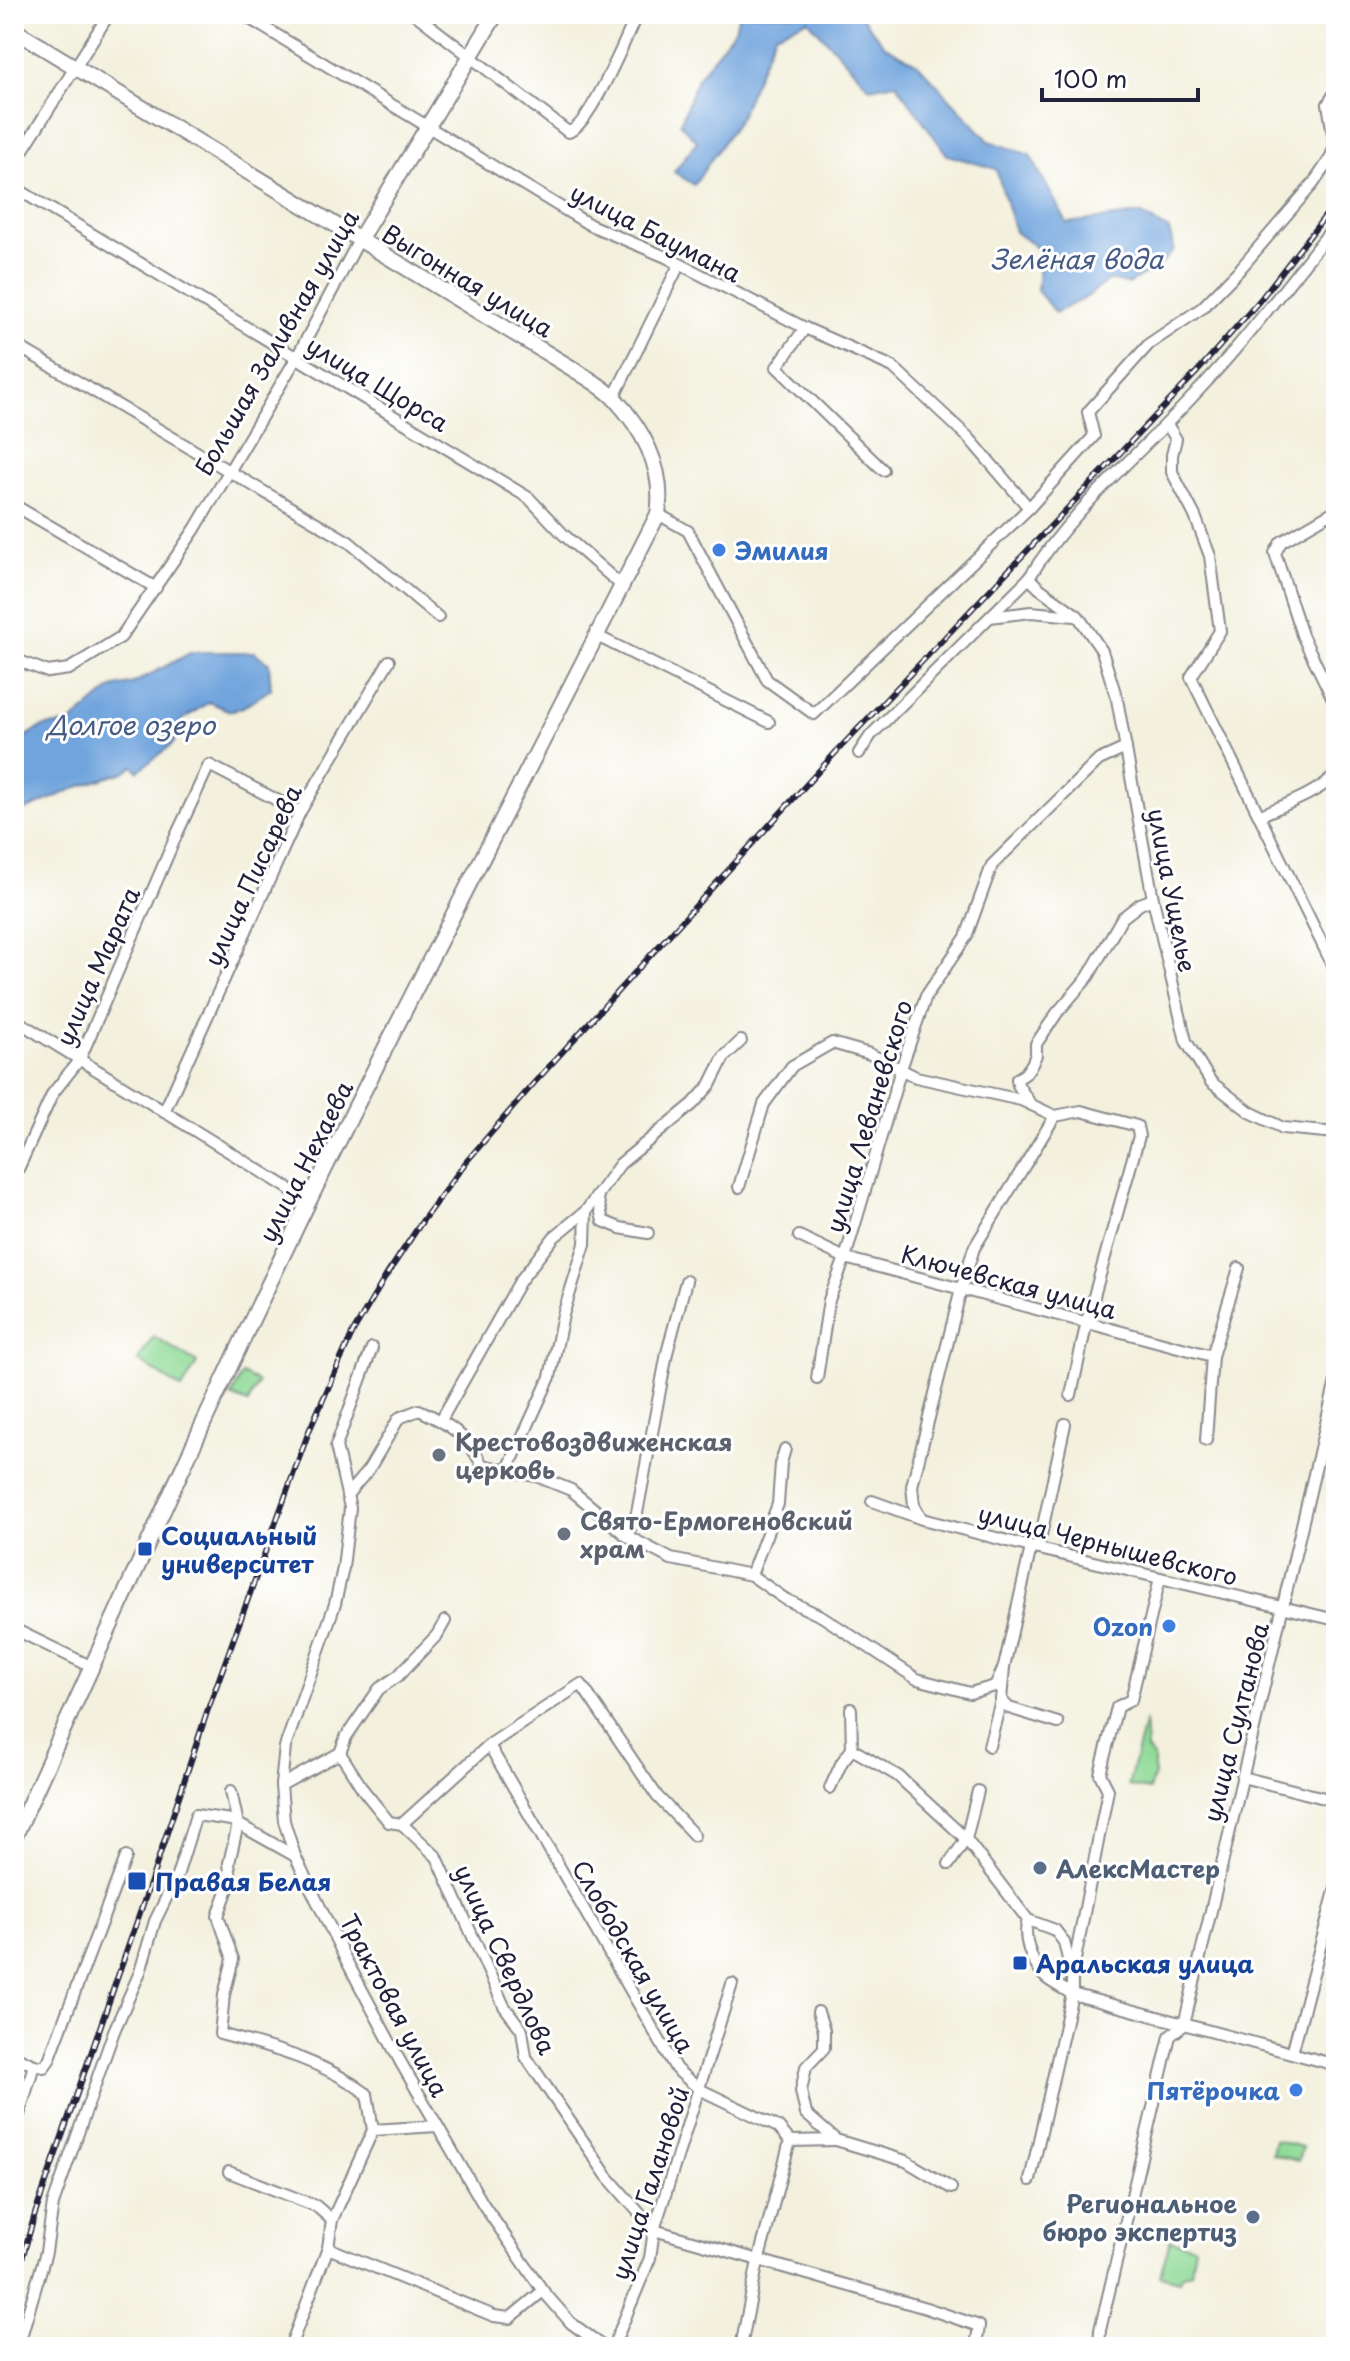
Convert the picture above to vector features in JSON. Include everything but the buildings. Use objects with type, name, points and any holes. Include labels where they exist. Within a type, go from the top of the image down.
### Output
[{"type":"street","points":[[14,164],[109,14]]},
{"type":"street","name":"улица Баумана","points":[[242,14],[590,225],[666,257],[805,328],[893,367],[969,438],[1029,508]]},
{"type":"street","points":[[415,14],[568,132],[579,127],[612,69],[637,14]]},
{"type":"street","name":"Большая Заливная улица","points":[[14,659],[48,672],[69,669],[121,637],[195,529],[297,357],[359,240],[496,14]]},
{"type":"street","name":"Выгонная улица","points":[[14,30],[578,372],[614,397],[649,447],[657,468],[660,483],[658,514]]},
{"type":"street","points":[[658,514],[688,531],[767,680],[814,714],[1029,508],[1094,436],[1088,412],[1149,344],[1202,308],[1231,279],[1313,184],[1335,146],[1328,104],[1336,91]]},
{"type":"street","name":"улица Щорса","points":[[14,187],[529,498],[564,535],[622,586]]},
{"type":"street","points":[[859,753],[871,735],[1029,578],[1044,554],[1075,518],[1198,391],[1336,224]]},
{"type":"street","points":[[614,397],[679,265]]},
{"type":"street","points":[[805,328],[777,367],[883,470]]},
{"type":"street","points":[[14,344],[349,542],[438,617]]},
{"type":"street","points":[[1167,424],[1176,439],[1172,472],[1195,516],[1210,556],[1220,631],[1191,677],[1336,972]]},
{"type":"street","points":[[14,505],[156,588]]},
{"type":"street","points":[[1336,510],[1281,542],[1275,553],[1302,635],[1336,705]]},
{"type":"street","name":"улица Нехаева","points":[[14,1838],[228,1369],[309,1201],[658,514]]},
{"type":"street","name":"улица Ущелье","points":[[1029,578],[1078,616],[1102,651],[1117,699],[1153,899],[1186,1041],[1211,1082],[1250,1112],[1283,1128],[1336,1133]]},
{"type":"street","points":[[990,617],[1031,612],[1078,616]]},
{"type":"street","points":[[597,636],[769,722]]},
{"type":"street","name":"улица Писарева","points":[[164,1112],[300,812],[389,661]]},
{"type":"street","name":"улица Леваневского","points":[[817,1378],[824,1321],[926,996],[966,937],[992,865],[1099,760],[1126,748]]},
{"type":"street","name":"улица Марата","points":[[14,1178],[53,1093],[80,1059],[209,765],[300,812]]},
{"type":"street","points":[[1259,816],[1301,799],[1336,775]]},
{"type":"street","points":[[1030,1104],[1017,1079],[1032,1064],[1036,1044],[1057,1013],[1088,977],[1122,918],[1140,904],[1153,899]]},
{"type":"street","points":[[14,1019],[309,1201]]},
{"type":"street","points":[[441,1420],[520,1281],[554,1237],[586,1211],[620,1164],[693,1104],[710,1085],[724,1057],[741,1041]]},
{"type":"street","points":[[739,1187],[764,1104],[792,1066],[832,1043],[870,1054],[916,1077],[1030,1104],[1055,1116],[1081,1111],[1137,1126],[1139,1136],[1087,1321],[1071,1395]]},
{"type":"street","points":[[922,1519],[914,1505],[912,1486],[974,1248],[1055,1116]]},
{"type":"street","points":[[597,1196],[603,1221],[648,1233]]},
{"type":"street","points":[[508,1469],[550,1377],[563,1315],[585,1244],[586,1211]]},
{"type":"street","name":"Ключевская улица","points":[[799,1236],[845,1258],[1212,1356]]},
{"type":"street","points":[[1206,1440],[1212,1356],[1239,1268]]},
{"type":"street","points":[[627,1536],[637,1513],[667,1353],[686,1281]]},
{"type":"street","name":"Трактовая улица","points":[[372,1348],[336,1446],[350,1508],[343,1568],[335,1604],[285,1747],[281,1785],[284,1821],[295,1856],[345,1958],[483,2204],[543,2291],[571,2323],[604,2347]]},
{"type":"street","name":"улица Султанова","points":[[1099,2347],[1123,2227],[1170,2036],[1184,2025],[1336,1381]]},
{"type":"street","points":[[347,1495],[369,1469],[399,1418],[419,1410],[441,1420],[473,1446],[482,1465],[539,1477],[571,1490],[627,1536],[671,1559],[751,1575],[785,1599],[823,1617],[917,1679],[970,1693],[995,1686],[1004,1667]]},
{"type":"street","points":[[989,1746],[1001,1700],[1004,1667],[1065,1424]]},
{"type":"street","points":[[751,1575],[778,1504],[785,1449]]},
{"type":"street","name":"улица Чернышевского","points":[[872,1501],[922,1519],[1035,1548],[1336,1620]]},
{"type":"street","points":[[1030,2180],[1072,1994],[1072,1976],[1108,1790],[1100,1774],[1117,1707],[1131,1700],[1160,1578]]},
{"type":"street","points":[[281,1785],[340,1753],[346,1737],[379,1689],[398,1676],[437,1635],[445,1621]]},
{"type":"street","points":[[14,1629],[92,1667]]},
{"type":"street","points":[[402,1824],[489,1745],[581,1684],[657,1796],[694,1835]]},
{"type":"street","points":[[1001,1700],[1009,1708],[1058,1723]]},
{"type":"street","points":[[830,1788],[852,1749],[851,1709]]},
{"type":"street","name":"Слободская улица","points":[[489,1745],[676,2069],[699,2089],[778,2127],[790,2141]]},
{"type":"street","points":[[852,1749],[898,1776],[966,1839],[1028,1920],[1055,1930],[1064,1942],[1072,1976]]},
{"type":"street","name":"улица Свердлова","points":[[340,1753],[364,1791],[389,1822],[402,1824],[437,1857],[504,2006],[522,2030],[526,2057],[607,2176],[654,2230]]},
{"type":"street","points":[[1242,1777],[1336,1801]]},
{"type":"street","points":[[231,1791],[238,1824],[229,1863],[231,1880],[218,1916],[233,1959],[224,1995],[220,2034],[281,2050],[343,2075],[367,2094],[373,2130],[332,2220],[328,2248],[290,2347]]},
{"type":"street","points":[[949,1864],[966,1839],[978,1791]]},
{"type":"street","points":[[18,2347],[46,2252],[53,2204],[114,2031],[140,1972],[155,1921],[177,1876],[196,1815],[231,1820],[295,1856]]},
{"type":"street","points":[[14,2056],[44,2067],[49,2060],[126,1857]]},
{"type":"street","points":[[1292,2053],[1336,1887]]},
{"type":"street","points":[[1028,1920],[1024,1930],[1036,1964],[1044,1977],[1072,1994],[1336,2065]]},
{"type":"street","name":"улица Галановой","points":[[613,2347],[650,2258],[654,2230],[732,1984]]},
{"type":"street","points":[[818,2012],[824,2030],[824,2048],[806,2067],[801,2091],[806,2114],[836,2140]]},
{"type":"street","points":[[19,2115],[34,2065]]},
{"type":"street","points":[[373,2130],[437,2126]]},
{"type":"street","points":[[741,2347],[758,2259],[790,2141],[836,2140],[906,2161],[951,2188]]},
{"type":"street","points":[[229,2172],[316,2206],[332,2220]]},
{"type":"street","points":[[654,2230],[979,2326],[976,2347]]},
{"type":"street","points":[[328,2248],[494,2316],[510,2318],[543,2291]]},
{"type":"green space","points":[[154,1336],[197,1363],[182,1389],[138,1360]]},
{"type":"green space","points":[[242,1374],[258,1382],[248,1403],[231,1396]]},
{"type":"green space","points":[[1145,1721],[1147,1750],[1154,1757],[1154,1775],[1149,1790],[1128,1786]]},
{"type":"green space","points":[[1275,2140],[1302,2147],[1298,2161],[1272,2154]]},
{"type":"green space","points":[[1170,2240],[1195,2246],[1191,2272],[1182,2274],[1179,2280],[1160,2275]]},
{"type":"water","name":"Зелёная вода","points":[[739,14],[859,14],[884,45],[918,64],[989,141],[1030,155],[1067,223],[1140,214],[1169,230],[1174,250],[1159,267],[1128,284],[1108,280],[1087,297],[1055,313],[1037,290],[1041,251],[1015,232],[996,169],[947,155],[896,83],[870,88],[808,20],[775,34],[739,119],[694,185],[674,172],[697,141],[680,124],[697,79],[735,29]]},
{"type":"water","name":"Долгое озеро","points":[[192,652],[254,652],[269,663],[271,689],[243,707],[230,711],[209,702],[181,721],[173,744],[138,771],[133,766],[14,815],[14,742],[45,726],[69,724],[112,688],[134,683]]},
{"type":"railway","points":[[14,2286],[35,2214],[207,1712],[309,1431],[353,1332],[386,1276],[466,1162],[534,1083],[837,751],[1196,373],[1260,300],[1336,202]]},
{"type":"place","name":"Эмилия","points":[[719,550]]},
{"type":"place","name":"Крестовоздвиженская церковь","points":[[439,1455]]},
{"type":"place","name":"Свято-Ермогеновский храм","points":[[564,1534]]},
{"type":"place","name":"Социальный университет","points":[[145,1549]]},
{"type":"place","name":"Ozon","points":[[1169,1626]]},
{"type":"place","name":"АлексМастер","points":[[1040,1868]]},
{"type":"place","name":"Правая Белая","points":[[137,1881]]},
{"type":"place","name":"Аральская улица","points":[[1020,1963]]},
{"type":"place","name":"Пятёрочка","points":[[1296,2090]]},
{"type":"place","name":"Региональное бюро экспертиз","points":[[1253,2217]]}]
